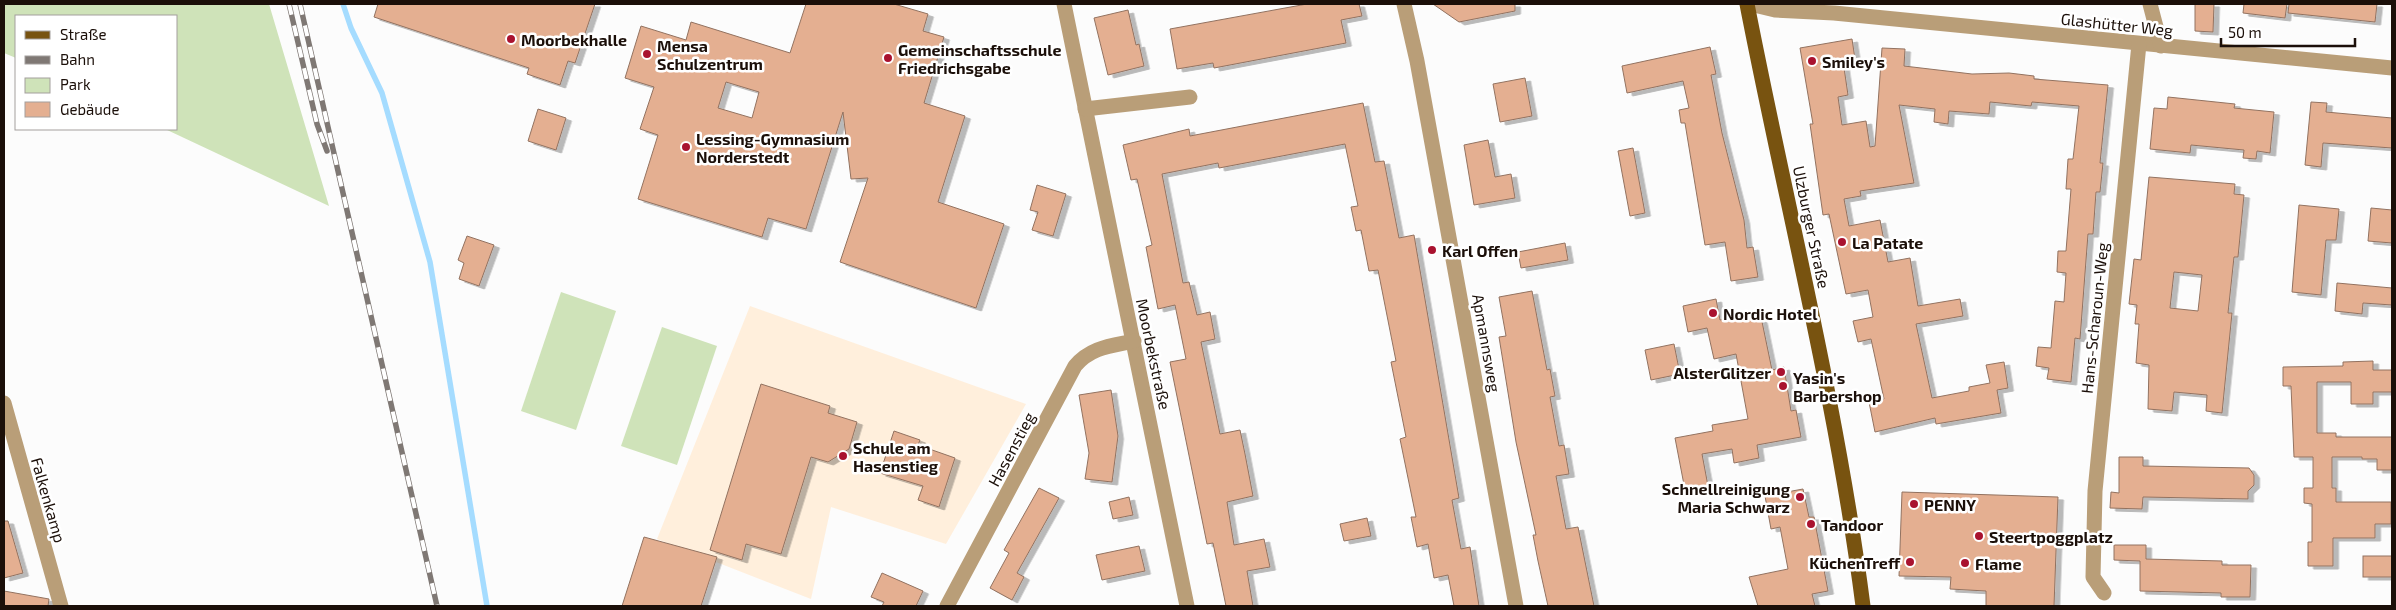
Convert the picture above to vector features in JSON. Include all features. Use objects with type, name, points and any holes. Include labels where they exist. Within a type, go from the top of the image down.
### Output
[{"type":"main road","name":"Ulzburger Straße","points":[[1748,4],[1818,340],[1842,467],[1863,606]]},
{"type":"street","name":"Moorbekstraße","points":[[1064,4],[1187,606]]},
{"type":"street","name":"Apmannsweg","points":[[1404,4],[1421,87],[1516,606]]},
{"type":"street","name":"Glashütter Weg","points":[[1748,4],[1775,10],[1834,13],[2392,68]]},
{"type":"street","points":[[2150,4],[2161,46]]},
{"type":"street","name":"Hans-Scharoun-Weg","points":[[2104,593],[2093,577],[2095,491],[2139,44]]},
{"type":"street","points":[[1085,109],[1190,97]]},
{"type":"street","name":"Hasenstieg","points":[[947,606],[1075,366],[1088,353],[1097,349],[1134,341]]},
{"type":"street","name":"Falkenkamp","points":[[4,403],[61,606]]},
{"type":"shaded area","name":"Schule am Hasenstieg","points":[[750,306],[1026,404],[946,544],[831,507],[811,599],[657,539]]},
{"type":"green space","points":[[4,4],[269,4],[329,206],[167,130],[178,130],[178,15],[15,15],[15,58],[4,53]]},
{"type":"green space","points":[[561,292],[616,311],[576,430],[521,411]]},
{"type":"green space","points":[[662,327],[717,346],[677,465],[621,446]]},
{"type":"building","name":"Moorbekhalle","points":[[378,4],[595,4],[575,63],[568,61],[560,85],[527,74],[529,68],[374,17]]},
{"type":"building","points":[[806,4],[894,4],[928,14],[923,31],[944,37],[924,103],[965,116],[938,202],[1004,224],[976,308],[840,262],[868,178],[851,179],[843,112],[806,229],[768,218],[762,237],[638,199],[658,135],[640,129],[654,87],[625,78],[641,26],[686,40],[691,22],[790,53]],"holes":[[[726,82],[759,92],[752,118],[718,108]]]},
{"type":"building","points":[[1307,4],[1359,4],[1362,16],[1341,20],[1346,43],[1214,68],[1213,63],[1177,69],[1170,29]]},
{"type":"building","points":[[1433,4],[1515,4],[1515,11],[1459,22]]},
{"type":"building","points":[[2195,4],[2214,4],[2213,32],[2195,31]]},
{"type":"building","points":[[2244,4],[2287,4],[2285,18],[2243,13]]},
{"type":"building","points":[[2289,4],[2377,4],[2375,22],[2288,13]]},
{"type":"building","points":[[1128,10],[1136,45],[1139,44],[1144,66],[1108,75],[1094,18]]},
{"type":"building","points":[[1852,39],[1855,59],[1843,61],[1848,95],[1838,97],[1842,125],[1866,121],[1870,147],[1875,146],[1882,48],[1905,49],[1904,66],[1972,74],[2009,73],[2034,76],[2034,79],[2108,85],[2100,163],[2103,163],[2100,192],[2096,192],[2093,234],[2088,234],[2080,339],[2075,338],[2071,382],[2047,379],[2049,368],[2036,366],[2038,347],[2051,348],[2055,301],[2064,302],[2066,273],[2057,272],[2058,251],[2066,251],[2071,189],[2066,189],[2068,159],[2073,159],[2079,106],[2032,102],[2031,106],[1990,102],[1989,114],[1949,111],[1948,124],[1934,122],[1935,109],[1899,105],[1914,183],[1860,191],[1861,196],[1844,199],[1849,226],[1880,220],[1888,262],[1910,258],[1918,306],[1960,299],[1963,316],[1916,324],[1932,398],[1969,391],[1969,387],[1990,383],[1986,365],[2004,362],[2008,388],[1997,390],[2001,413],[1936,424],[1935,418],[1875,432],[1869,402],[1884,399],[1871,339],[1858,342],[1853,321],[1873,317],[1868,290],[1846,294],[1829,214],[1823,215],[1810,124],[1813,124],[1800,48]]},
{"type":"building","points":[[1710,47],[1716,74],[1711,75],[1722,133],[1744,220],[1747,248],[1753,247],[1758,277],[1731,281],[1725,242],[1705,245],[1685,123],[1681,123],[1679,110],[1689,108],[1683,81],[1627,93],[1622,66]]},
{"type":"building","points":[[1525,78],[1532,116],[1500,122],[1493,84]]},
{"type":"building","points":[[2168,97],[2235,104],[2234,108],[2274,112],[2270,153],[2257,151],[2256,159],[2243,158],[2244,150],[2191,145],[2190,153],[2150,149],[2154,108],[2167,109]]},
{"type":"building","points":[[2311,102],[2327,103],[2326,112],[2392,118],[2392,148],[2323,143],[2321,167],[2305,165]]},
{"type":"building","points":[[1363,103],[1375,162],[1384,161],[1399,238],[1414,235],[1459,498],[1452,500],[1461,549],[1470,547],[1479,606],[1454,606],[1448,575],[1434,578],[1428,544],[1417,547],[1411,517],[1416,517],[1400,439],[1406,437],[1391,362],[1396,361],[1378,270],[1369,271],[1361,230],[1356,231],[1351,207],[1358,206],[1345,144],[1219,168],[1218,163],[1162,174],[1183,283],[1189,282],[1197,315],[1210,312],[1215,339],[1201,342],[1220,434],[1240,430],[1245,454],[1253,496],[1227,502],[1234,545],[1264,539],[1270,567],[1247,571],[1253,606],[1226,606],[1213,543],[1207,544],[1170,362],[1186,359],[1175,305],[1158,309],[1146,247],[1152,245],[1137,179],[1131,180],[1123,145],[1189,129],[1190,136]]},
{"type":"building","points":[[538,109],[566,118],[556,150],[528,141]]},
{"type":"building","points":[[1488,140],[1495,177],[1511,174],[1515,198],[1474,205],[1464,145]]},
{"type":"building","points":[[1633,148],[1645,213],[1630,216],[1618,151]]},
{"type":"building","points":[[2149,177],[2235,184],[2234,194],[2244,195],[2238,257],[2234,257],[2228,313],[2232,313],[2222,413],[2206,411],[2207,395],[2174,392],[2172,411],[2148,409],[2149,365],[2136,363],[2139,324],[2135,324],[2137,305],[2129,304],[2134,259],[2141,260]],"holes":[[[2174,272],[2202,275],[2198,311],[2170,308]]]},
{"type":"building","points":[[1037,185],[1066,194],[1053,236],[1032,230],[1038,212],[1030,210]]},
{"type":"building","points":[[2299,205],[2339,209],[2336,240],[2326,240],[2321,295],[2292,292]]},
{"type":"building","points":[[2371,208],[2392,210],[2392,243],[2368,241]]},
{"type":"building","points":[[467,236],[494,245],[479,286],[459,279],[464,263],[458,260]]},
{"type":"building","points":[[1565,243],[1568,260],[1521,268],[1518,252]]},
{"type":"building","points":[[2337,283],[2392,288],[2392,305],[2363,303],[2362,314],[2335,311]]},
{"type":"building","points":[[1532,291],[1547,370],[1550,369],[1555,396],[1550,397],[1559,446],[1564,445],[1569,474],[1556,476],[1566,529],[1578,527],[1594,606],[1548,606],[1538,561],[1533,535],[1536,535],[1516,442],[1499,337],[1506,336],[1499,297]]},
{"type":"building","points":[[1716,299],[1720,320],[1760,312],[1772,370],[1784,367],[1791,411],[1796,410],[1801,437],[1757,445],[1759,458],[1734,463],[1732,449],[1702,454],[1708,486],[1685,490],[1675,438],[1713,431],[1712,425],[1748,419],[1736,354],[1714,359],[1707,328],[1688,332],[1683,306]]},
{"type":"building","points":[[1674,344],[1680,374],[1651,380],[1645,350]]},
{"type":"building","points":[[2373,361],[2373,370],[2392,370],[2392,392],[2373,392],[2373,404],[2351,404],[2351,382],[2317,382],[2317,433],[2336,433],[2336,437],[2392,437],[2392,470],[2377,470],[2377,459],[2332,457],[2332,488],[2336,488],[2336,502],[2391,502],[2391,524],[2375,524],[2375,538],[2333,538],[2333,566],[2308,566],[2308,542],[2312,542],[2312,504],[2304,503],[2304,488],[2313,488],[2313,457],[2294,457],[2291,386],[2283,386],[2283,367],[2343,366],[2343,362]]},
{"type":"building","points":[[761,384],[830,406],[828,413],[857,422],[849,449],[828,462],[811,457],[781,554],[746,544],[742,560],[710,550]]},
{"type":"building","points":[[1111,390],[1118,436],[1112,482],[1085,479],[1089,453],[1079,395]]},
{"type":"building","points":[[894,431],[920,440],[918,445],[955,458],[939,507],[918,500],[923,486],[880,473]]},
{"type":"building","points":[[2119,457],[2143,457],[2143,466],[2249,468],[2254,475],[2254,485],[2248,491],[2248,499],[2143,497],[2142,509],[2110,508],[2111,492],[2119,493]]},
{"type":"building","points":[[1039,488],[1059,498],[1017,573],[1024,577],[1012,600],[990,588],[1009,553],[1004,550]]},
{"type":"building","points":[[1803,489],[1809,517],[1814,517],[1828,591],[1812,594],[1815,606],[1758,606],[1749,577],[1788,569],[1780,527],[1771,529],[1765,496]]},
{"type":"building","name":"Steertpoggplatz","points":[[1902,492],[2058,497],[2054,606],[1986,606],[1986,591],[1950,589],[1951,577],[1899,576]]},
{"type":"building","points":[[1129,497],[1133,515],[1113,519],[1109,502]]},
{"type":"building","points":[[1367,518],[1371,536],[1344,541],[1340,524]]},
{"type":"building","points":[[4,521],[8,521],[23,573],[4,578]]},
{"type":"building","points":[[644,537],[717,557],[701,606],[622,606]]},
{"type":"building","points":[[2114,545],[2146,545],[2146,559],[2222,561],[2222,565],[2251,565],[2250,597],[2221,597],[2221,593],[2140,591],[2140,561],[2114,560]]},
{"type":"building","points":[[1139,546],[1145,571],[1102,580],[1096,555]]},
{"type":"building","points":[[2363,556],[2392,556],[2392,577],[2363,577]]},
{"type":"building","points":[[882,573],[923,591],[916,606],[882,606],[884,602],[871,597]]},
{"type":"building","points":[[4,591],[49,599],[48,606],[4,606]]},
{"type":"waterway","points":[[343,4],[351,28],[382,93],[430,262],[487,606]]},
{"type":"railway","points":[[289,4],[317,124],[327,151]]},
{"type":"railway","points":[[300,4],[437,606]]},
{"type":"place","name":"Moorbekhalle","points":[[511,39]]},
{"type":"place","name":"Mensa Schulzentrum","points":[[647,54]]},
{"type":"place","name":"Gemeinschaftsschule Friedrichsgabe","points":[[888,58]]},
{"type":"place","name":"Smiley's","points":[[1812,61]]},
{"type":"place","name":"Lessing-Gymnasium Norderstedt","points":[[686,147]]},
{"type":"place","name":"La Patate","points":[[1842,242]]},
{"type":"place","name":"Karl Offen","points":[[1432,250]]},
{"type":"place","name":"Nordic Hotel","points":[[1713,313]]},
{"type":"place","name":"AlsterGlitzer","points":[[1781,372]]},
{"type":"place","name":"Yasin's Barbershop","points":[[1783,386]]},
{"type":"place","name":"Schule am Hasenstieg","points":[[843,456]]},
{"type":"place","name":"Schnellreinigung Maria Schwarz","points":[[1800,497]]},
{"type":"place","name":"PENNY","points":[[1914,504]]},
{"type":"place","name":"Tandoor","points":[[1811,524]]},
{"type":"place","name":"Steertpoggplatz","points":[[1979,536]]},
{"type":"place","name":"KüchenTreff","points":[[1910,562]]},
{"type":"place","name":"Flame","points":[[1965,563]]}]
